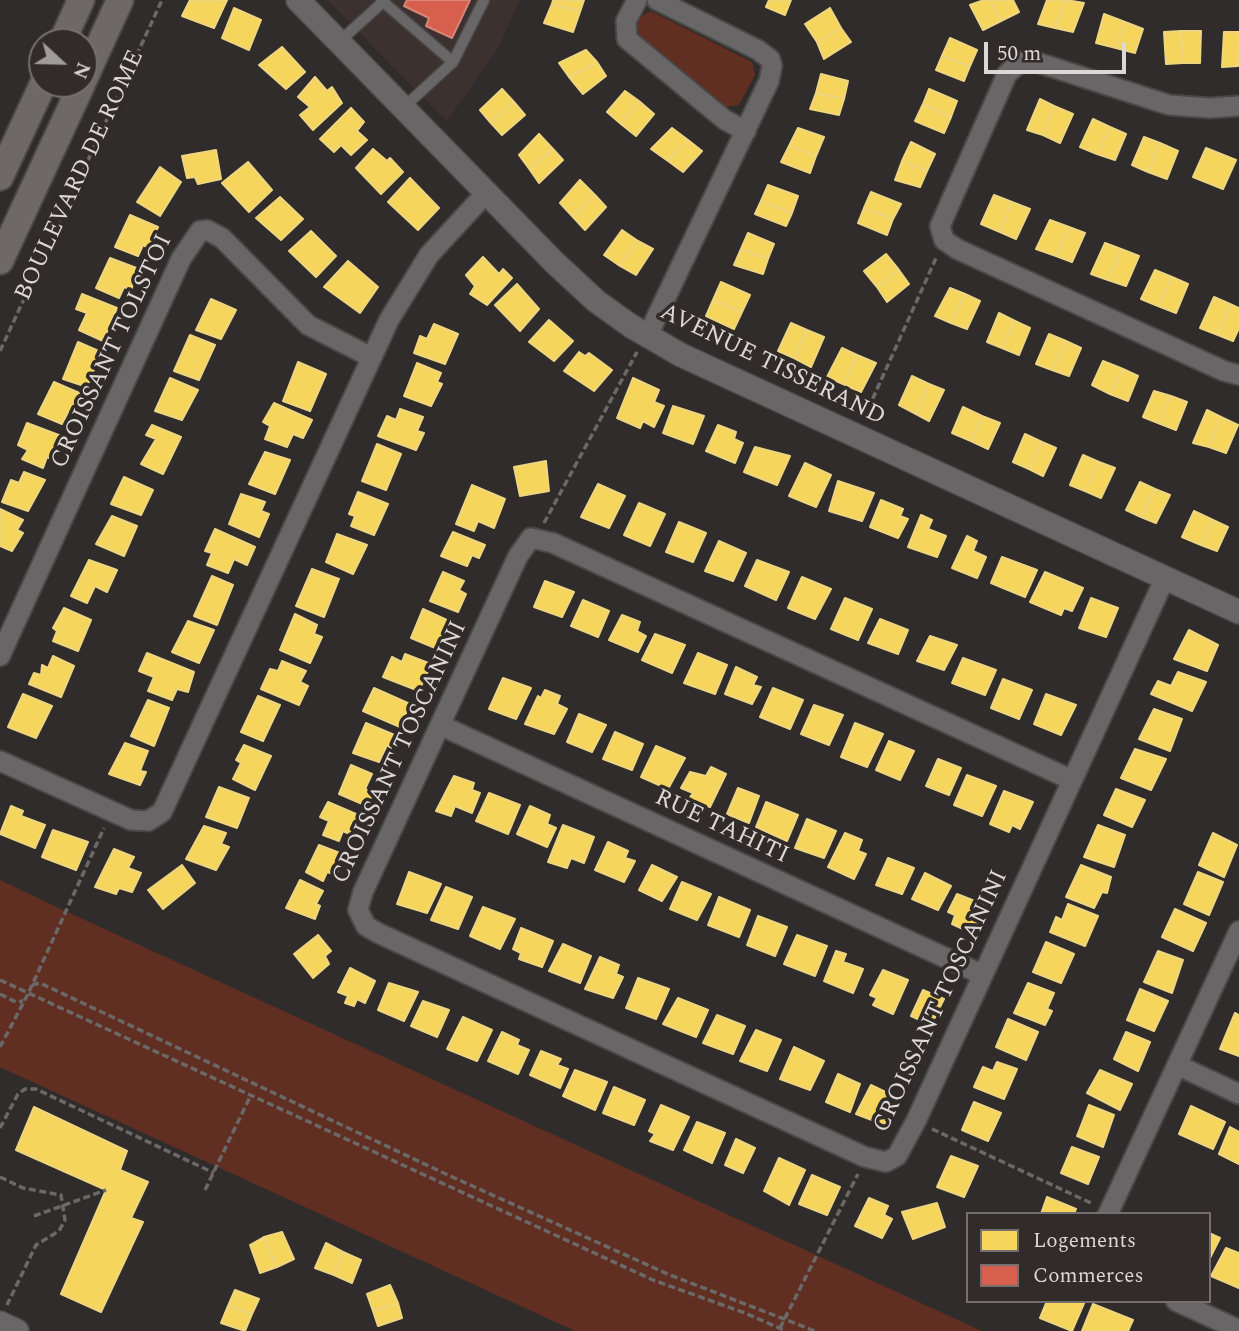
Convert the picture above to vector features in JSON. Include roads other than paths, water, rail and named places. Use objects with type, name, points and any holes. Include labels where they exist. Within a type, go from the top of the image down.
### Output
[{"type":"main road","points":[[68,28],[81,0]]},
{"type":"main road","name":"BOULEVARD DE ROME","points":[[98,48],[120,0]]},
{"type":"main road","points":[[0,177],[37,98]]},
{"type":"main road","name":"BOULEVARD DE ROME","points":[[0,261],[6,231],[75,98]]},
{"type":"street","name":"AVENUE TISSERAND","points":[[298,0],[581,288],[643,343],[681,355],[1239,612]]},
{"type":"street","points":[[637,0],[626,22],[627,39],[725,120],[746,131]]},
{"type":"street","points":[[643,343],[769,81],[770,59],[758,50],[657,0]]},
{"type":"street","points":[[1239,106],[1195,108],[1170,105],[1036,62],[1020,62],[1007,74],[940,226],[944,240],[957,249],[1239,375]]},
{"type":"street","points":[[0,761],[131,820],[148,821],[162,812],[371,358],[417,271],[440,241],[487,192]]},
{"type":"street","name":"CROISSANT TOLSTOI","points":[[0,656],[181,259],[200,231],[207,230],[222,238],[299,319],[371,358]]},
{"type":"street","name":"CROISSANT TOSCANINI","points":[[1072,780],[538,538],[531,538],[522,548],[358,904],[359,916],[366,926],[403,945],[880,1162],[892,1160],[901,1149],[982,975],[1072,780],[1165,578]]},
{"type":"street","name":"RUE TAHITI","points":[[440,725],[982,975]]},
{"type":"street","points":[[1103,1210],[1177,1065],[1239,931]]},
{"type":"street","points":[[1177,1065],[1239,1094]]},
{"type":"street","points":[[1180,1303],[1239,1330]]},
{"type":"street","points":[[3,1315],[17,1331]]},
{"type":"lane","points":[[340,41],[383,0],[453,62]]},
{"type":"lane","points":[[404,107],[453,62],[484,0]]}]
